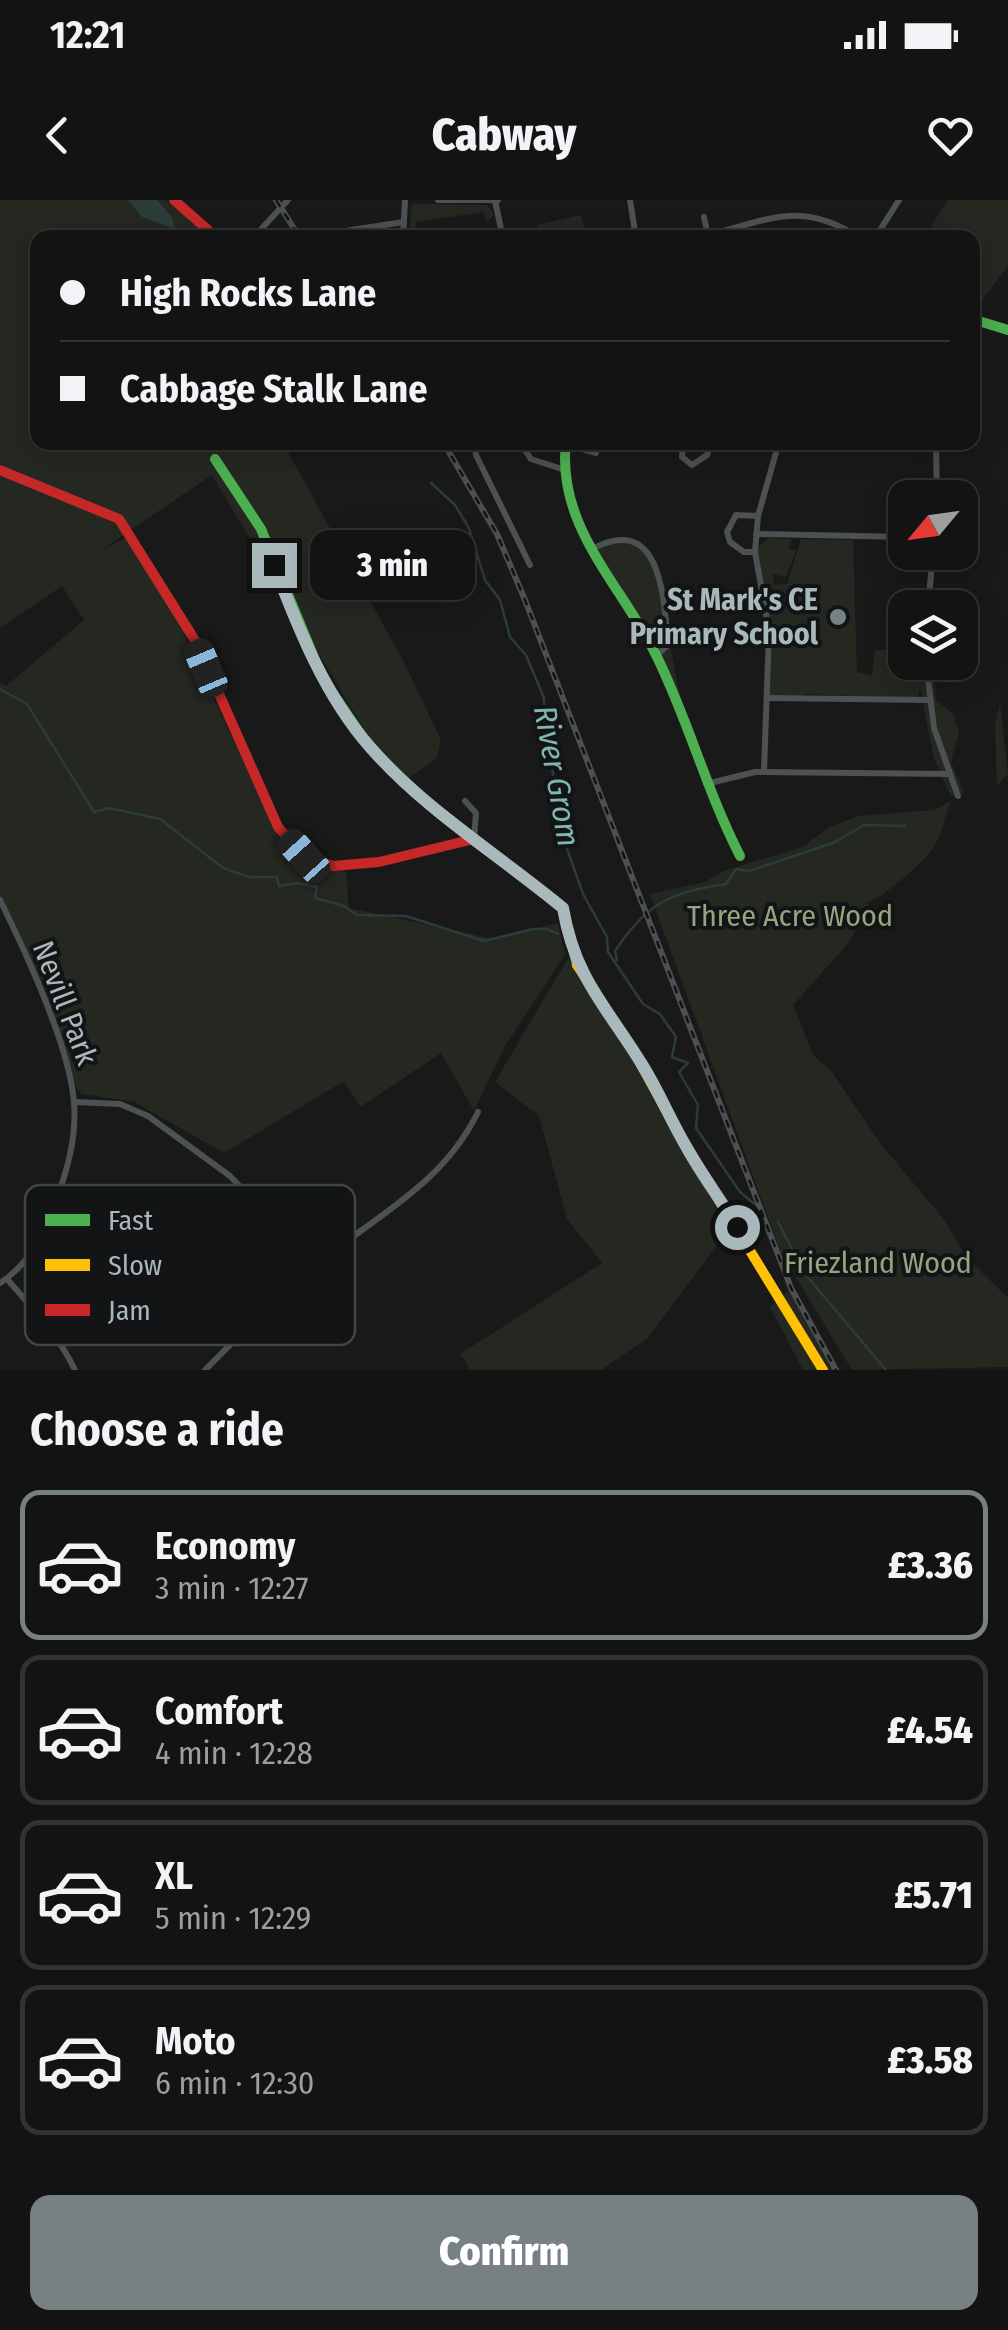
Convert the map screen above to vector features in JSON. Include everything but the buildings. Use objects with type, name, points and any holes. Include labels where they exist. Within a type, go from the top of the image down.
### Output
[{"type":"main road","points":[[174,200],[208,230]]},
{"type":"main road","points":[[980,321],[1008,330]]},
{"type":"main road","points":[[563,450],[562,469],[592,548],[656,655],[706,784],[740,856]]},
{"type":"main road","points":[[215,458],[260,528],[322,677],[368,745],[412,790],[563,908],[570,951],[581,973],[642,1063],[690,1153],[822,1370]]},
{"type":"main road","points":[[0,470],[119,518],[196,642],[278,827],[304,856],[333,866],[379,862],[474,839]]},
{"type":"street","points":[[260,230],[288,200]]},
{"type":"street","points":[[404,230],[406,200]]},
{"type":"street","points":[[438,200],[496,200],[502,230]]},
{"type":"street","points":[[630,200],[635,230]]},
{"type":"street","points":[[880,230],[900,200]]},
{"type":"street","points":[[733,230],[802,213],[830,218],[848,230]]},
{"type":"street","points":[[704,218],[707,230]]},
{"type":"street","points":[[351,230],[404,222]]},
{"type":"street","points":[[476,450],[530,565]]},
{"type":"street","points":[[524,450],[532,459],[562,469]]},
{"type":"street","points":[[586,450],[596,453]]},
{"type":"street","points":[[684,450],[692,465],[707,456],[709,450]]},
{"type":"street","points":[[764,772],[769,631],[755,552],[758,516],[776,450]]},
{"type":"street","points":[[936,450],[937,480]]},
{"type":"street","points":[[755,552],[744,552],[730,542],[727,532],[736,515],[758,516]]},
{"type":"street","points":[[756,534],[888,537]]},
{"type":"street","points":[[592,548],[611,538],[626,538],[642,546],[655,563],[668,644],[656,655]]},
{"type":"street","points":[[927,680],[928,700],[958,796]]},
{"type":"street","points":[[768,698],[928,700]]},
{"type":"street","points":[[706,784],[764,772],[948,774]]},
{"type":"street","points":[[464,801],[476,812],[474,839]]},
{"type":"street","name":"Nevill Park","points":[[0,900],[52,1022],[74,1102],[73,1141],[62,1185]]},
{"type":"street","points":[[74,1102],[120,1104],[148,1116],[239,1185]]},
{"type":"street","points":[[355,1236],[417,1192],[464,1141],[478,1112]]},
{"type":"street","name":"Nevill Park","points":[[3,1281],[25,1259]]},
{"type":"street","points":[[3,1281],[25,1305]]},
{"type":"street","points":[[62,1345],[75,1370]]},
{"type":"street","points":[[205,1370],[232,1345]]},
{"type":"green space","points":[[0,200],[166,200],[202,230],[30,230],[30,450],[287,450],[405,664],[441,740],[437,758],[398,786],[212,475],[101,550],[125,538],[174,613],[274,827],[308,864],[346,872],[349,908],[494,939],[558,923],[565,955],[505,1046],[474,1111],[441,1053],[360,1107],[344,1081],[224,1153],[134,1102],[82,1094],[77,1089],[50,1006],[0,897],[0,683],[6,686],[84,620],[62,586],[0,628]]},
{"type":"green space","points":[[948,200],[1008,200],[1008,266],[980,303],[980,230],[929,230]]},
{"type":"green space","points":[[412,204],[487,205],[494,215],[486,223],[484,212],[416,222],[417,230],[409,230]]},
{"type":"green space","points":[[581,215],[584,230],[538,230],[537,225]]},
{"type":"green space","name":"St Mark's CE Primary School","points":[[768,538],[792,539],[789,549],[796,551],[786,577],[773,574],[774,585],[787,584],[801,539],[853,540],[857,672],[872,675],[875,650],[888,650],[888,680],[934,680],[936,700],[953,714],[959,732],[951,762],[964,792],[951,797],[934,758],[920,688],[918,698],[803,694],[802,698],[768,698],[770,631],[756,549]]},
{"type":"green space","points":[[611,539],[641,546],[654,563],[680,696],[676,698],[593,549]]},
{"type":"green space","points":[[1000,703],[1008,773],[997,787],[995,725]]},
{"type":"green space","name":"Friezland Wood","points":[[951,801],[933,849],[890,889],[867,902],[869,910],[845,947],[793,1005],[814,1056],[832,1072],[880,1143],[946,1222],[965,1256],[1008,1298],[1008,1367],[852,1370],[781,1253],[650,894],[705,882],[723,871],[802,847],[830,827],[858,816],[934,810]]},
{"type":"green space","points":[[568,958],[629,1050],[732,1225],[647,1339],[601,1370],[471,1370],[460,1354],[602,1263],[567,1219],[539,1116],[495,1082]]},
{"type":"green space","points":[[790,1290],[833,1370],[803,1370],[770,1307]]},
{"type":"shaded area","points":[[128,200],[157,200],[172,217],[175,229],[142,217]]},
{"type":"waterway","name":"River Grom","points":[[431,483],[455,505],[469,528],[485,580],[500,600],[510,637],[526,655],[544,698],[545,729],[565,843],[583,894],[607,937],[608,952],[643,1004],[660,1014],[676,1037],[672,1057],[688,1063],[679,1072],[698,1105],[696,1128],[740,1192],[756,1205]]},
{"type":"waterway","points":[[0,689],[27,704],[94,812],[109,808],[160,819],[223,868],[249,877],[277,877],[279,886],[297,883],[317,887],[315,898],[344,906],[357,915],[406,916],[484,941],[533,929],[558,934]]},
{"type":"waterway","points":[[617,960],[615,951],[627,935],[662,902],[690,891],[726,884],[736,869],[750,871],[835,842],[864,825],[905,826]]},
{"type":"waterway","name":"River Grom","points":[[778,1222],[805,1274],[886,1370]]},
{"type":"railway","points":[[276,200],[295,230]]},
{"type":"railway","points":[[448,450],[497,534],[525,600],[791,1288],[836,1370]]},
{"type":"traffic: fast","points":[[980,321],[1008,330]]},
{"type":"traffic: fast","points":[[566,450],[571,501],[581,528],[657,657],[740,856]]},
{"type":"traffic: fast","points":[[215,459],[261,529],[322,677],[368,745],[413,791],[563,908],[577,965]]},
{"type":"traffic: slow","points":[[577,965],[632,1048],[684,1143],[823,1370]]},
{"type":"traffic: jam","points":[[174,200],[208,230]]},
{"type":"traffic: jam","points":[[0,470],[119,519],[196,642],[278,827],[304,856],[333,866],[379,862],[474,839]]},
{"type":"place","name":"St Mark's CE Primary School","points":[[838,617]]},
{"type":"route","points":[[274,565],[322,677],[368,745],[412,790],[563,908],[570,951],[581,973],[632,1048],[670,1110],[684,1143],[737,1227]]},
{"type":"park label","name":"Three Acre Wood","points":[[790,916]]}]
